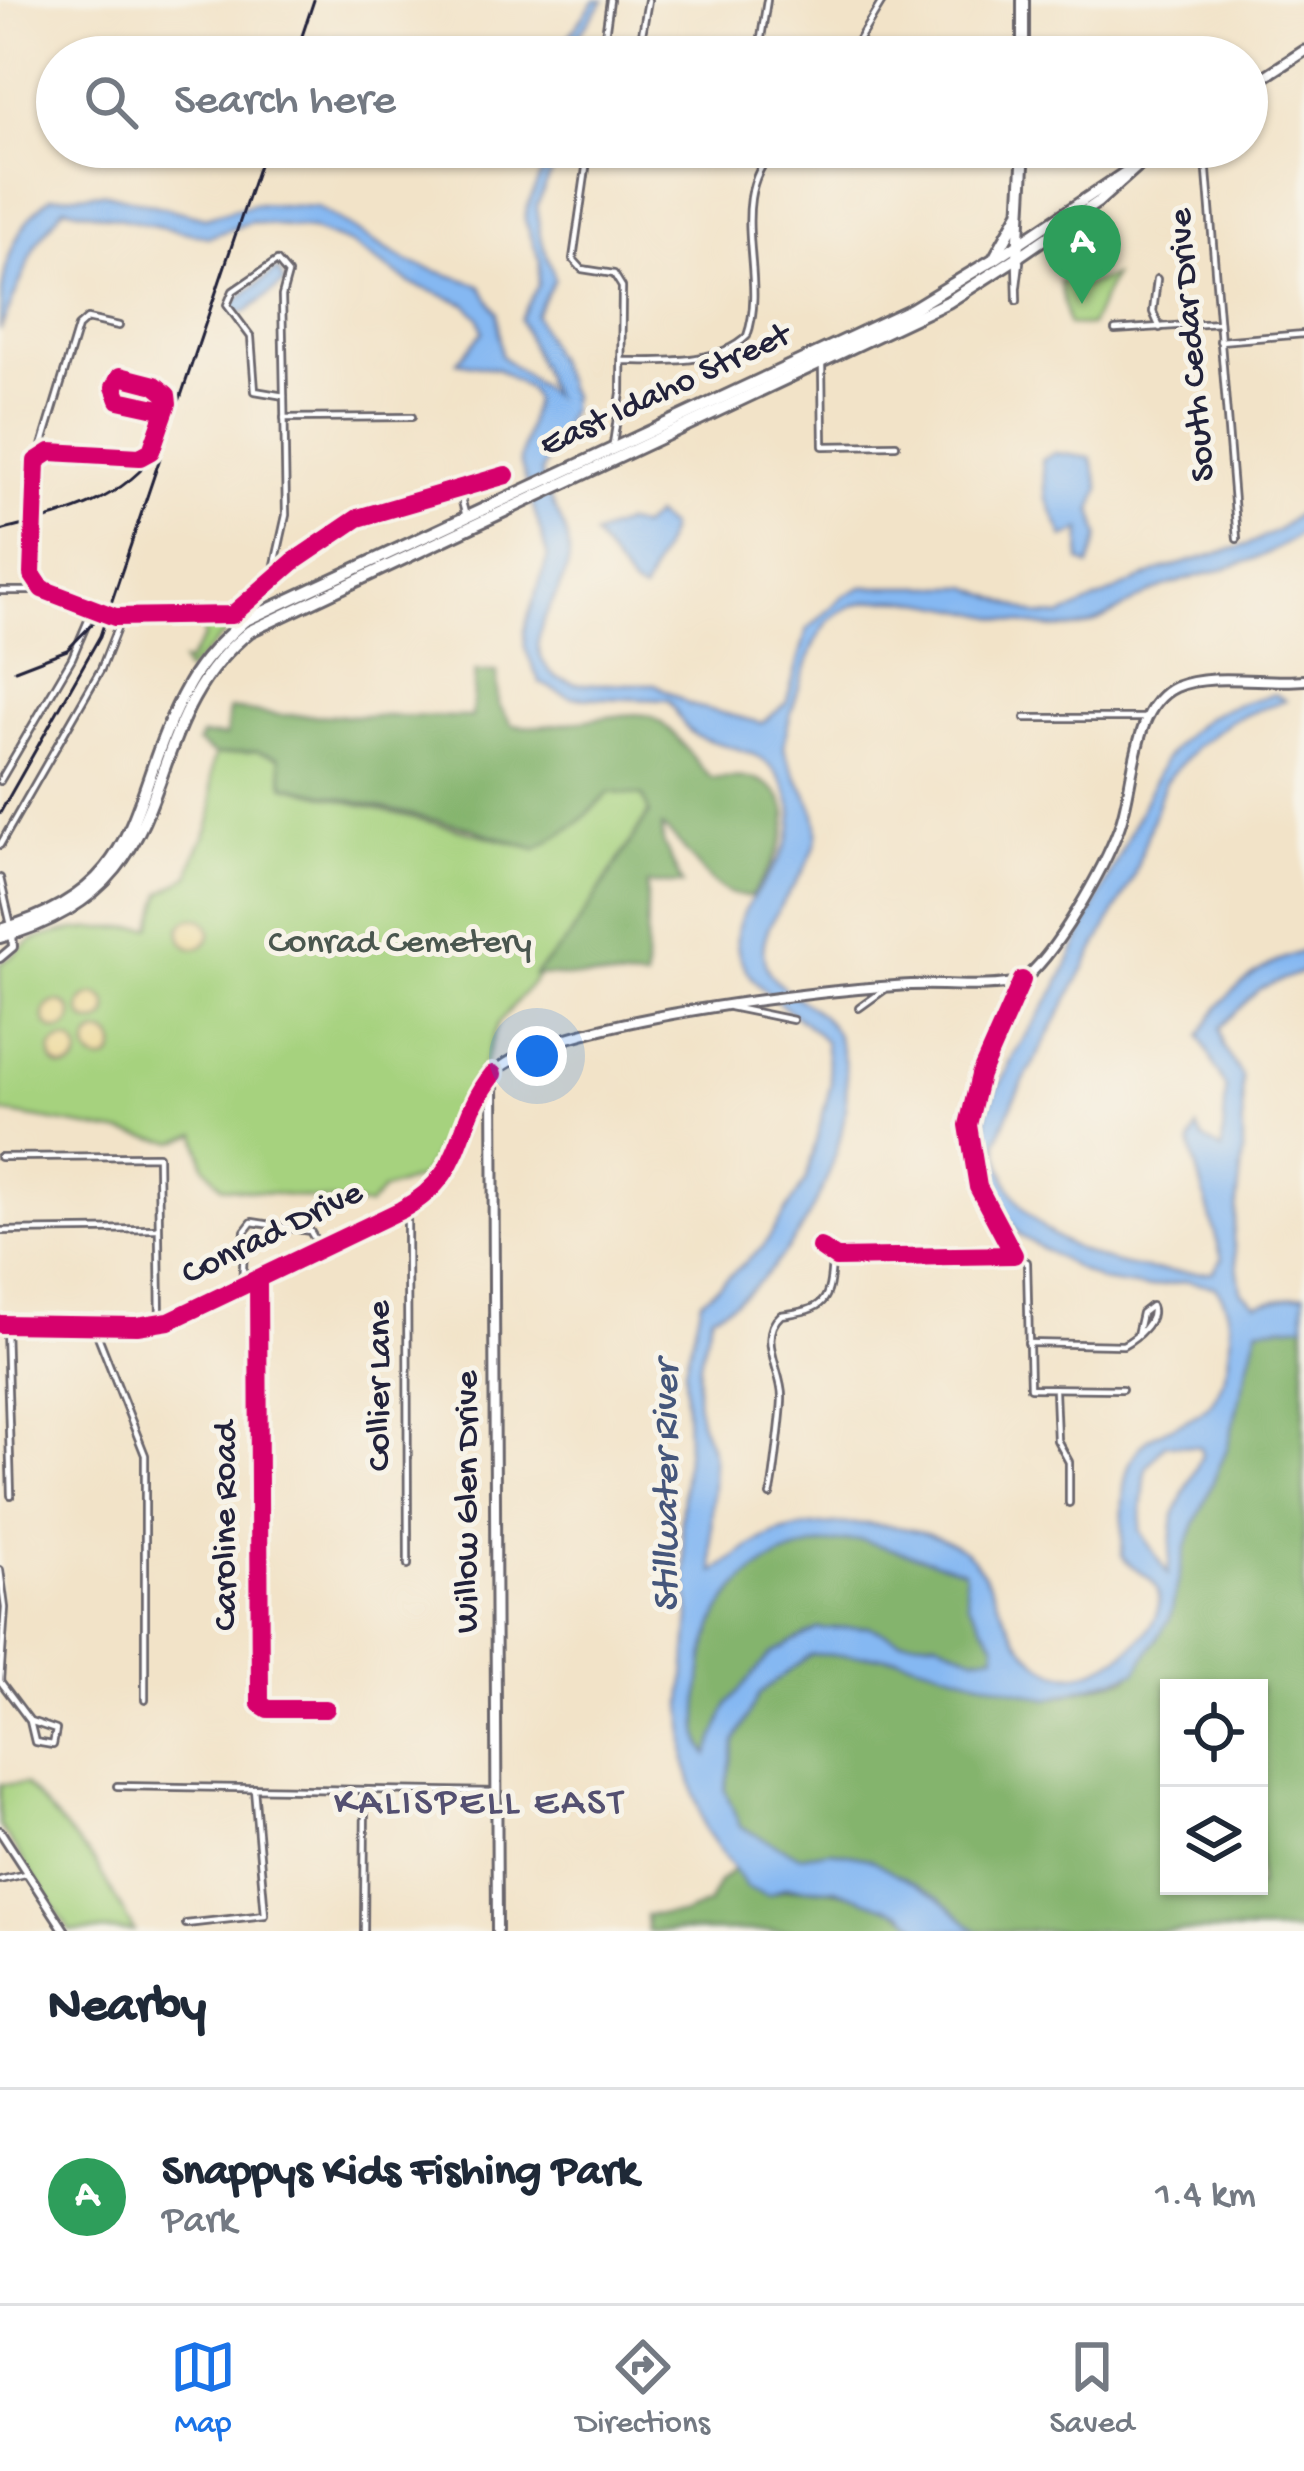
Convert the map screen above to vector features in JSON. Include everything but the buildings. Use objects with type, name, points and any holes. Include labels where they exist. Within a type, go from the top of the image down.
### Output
[{"type":"highway","points":[[1023,0],[1023,36]]},
{"type":"highway","points":[[1018,257],[1023,241],[1024,168]]},
{"type":"highway","points":[[1014,274],[995,265],[1024,205]]},
{"type":"highway","name":"East Idaho Street","points":[[521,495],[559,490],[1018,257]]},
{"type":"highway","name":"East Idaho Street","points":[[6,932],[79,904],[129,855],[148,822],[189,706],[224,654],[273,616],[614,448],[883,337],[995,265]]},
{"type":"highway","points":[[883,337],[941,297]]},
{"type":"highway","name":"East Idaho Street","points":[[6,932],[67,902],[110,866],[138,818],[190,680],[238,618],[467,520]]},
{"type":"highway","points":[[377,568],[437,529]]},
{"type":"main road","points":[[1268,74],[1304,51]]},
{"type":"main road","name":"East Idaho Street","points":[[995,265],[1132,168]]},
{"type":"main road","points":[[1018,257],[1098,202],[1136,168]]},
{"type":"main road","points":[[493,1074],[532,1049],[718,1007],[896,986],[1022,980],[1110,849],[1148,718],[1166,693],[1189,683],[1304,680]]},
{"type":"main road","name":"Willow Glen Drive","points":[[493,1074],[497,1931]]},
{"type":"street","points":[[605,36],[610,0]]},
{"type":"street","points":[[642,36],[648,0]]},
{"type":"street","points":[[761,36],[767,0]]},
{"type":"street","points":[[861,36],[883,0]]},
{"type":"street","points":[[586,168],[573,259],[582,269],[610,272],[620,279],[622,361],[616,462]]},
{"type":"street","points":[[622,361],[684,359],[735,346],[747,335],[752,190],[759,168]]},
{"type":"street","name":"South Cedar Drive","points":[[1207,168],[1237,539]]},
{"type":"street","points":[[1018,257],[1017,301],[1014,274],[1018,257]]},
{"type":"street","points":[[269,583],[286,514],[284,418],[284,396],[282,296],[288,274],[275,261],[235,289],[227,302],[250,334],[255,391],[284,396]]},
{"type":"street","points":[[1157,279],[1153,312],[1160,328]]},
{"type":"street","points":[[118,326],[87,319],[78,327],[57,410],[36,461],[32,574],[35,584],[51,593],[121,618],[238,618],[269,583],[358,518],[506,475]]},
{"type":"street","points":[[1115,330],[1219,323]]},
{"type":"street","points":[[1220,340],[1304,334]]},
{"type":"street","points":[[822,359],[823,446],[896,445]]},
{"type":"street","points":[[36,461],[50,452],[147,455],[165,410],[163,388],[127,377],[115,380],[115,394],[125,404],[165,410]]},
{"type":"street","points":[[284,418],[412,417]]},
{"type":"street","points":[[459,490],[467,520]]},
{"type":"street","points":[[0,591],[51,593]]},
{"type":"street","points":[[0,781],[72,658],[93,609]]},
{"type":"street","points":[[0,845],[100,669],[121,618]]},
{"type":"street","points":[[1025,718],[1148,718]]},
{"type":"street","points":[[0,878],[6,932],[13,947],[0,958]]},
{"type":"street","points":[[1014,1255],[980,1194],[968,1125],[980,1075],[1022,980]]},
{"type":"street","points":[[860,1008],[896,986]]},
{"type":"street","points":[[718,1007],[793,1020]]},
{"type":"street","name":"Conrad Drive","points":[[3,1324],[160,1323],[407,1208],[448,1172],[493,1074]]},
{"type":"street","points":[[0,1156],[158,1156],[160,1323]]},
{"type":"street","name":"Collier Lane","points":[[407,1208],[408,1565]]},
{"type":"street","points":[[242,1287],[245,1231],[252,1222],[310,1231],[320,1249]]},
{"type":"street","points":[[0,1231],[158,1229]]},
{"type":"street","points":[[820,1247],[832,1258],[1014,1255],[1028,1262],[1030,1388],[1122,1389]]},
{"type":"street","points":[[770,1495],[782,1394],[772,1364],[772,1328],[781,1315],[814,1311],[820,1305],[832,1258]]},
{"type":"street","name":"Caroline Road","points":[[258,1279],[260,1704],[268,1709],[326,1709]]},
{"type":"street","points":[[3,1324],[11,1495]]},
{"type":"street","points":[[94,1326],[145,1455],[145,1700]]},
{"type":"street","points":[[1028,1343],[1112,1347],[1137,1335]]},
{"type":"street","points":[[1055,1391],[1058,1440],[1069,1462],[1069,1503]]},
{"type":"street","points":[[0,1570],[5,1608],[0,1681],[30,1720],[35,1742],[53,1745],[56,1730],[30,1720]]},
{"type":"street","points":[[117,1786],[496,1792]]},
{"type":"street","points":[[186,1924],[266,1915],[254,1788]]},
{"type":"street","points":[[364,1790],[364,1931]]},
{"type":"street","points":[[0,1831],[65,1931]]},
{"type":"street","points":[[0,1880],[25,1874]]},
{"type":"green space","points":[[1113,276],[1090,326],[1068,325],[1060,282],[1079,278],[1082,287]]},
{"type":"green space","points":[[220,619],[232,627],[186,672],[182,662],[187,663],[204,637],[201,624],[169,620]]},
{"type":"green space","points":[[475,672],[497,672],[498,704],[512,725],[652,717],[711,778],[759,780],[775,791],[784,805],[784,836],[751,896],[724,890],[712,881],[662,827],[663,842],[682,884],[647,884],[646,980],[534,975],[570,937],[649,813],[643,796],[610,792],[578,823],[536,849],[469,828],[284,785],[279,757],[256,751],[215,755],[198,743],[201,736],[226,736],[229,709],[279,715],[472,717]]},
{"type":"green space","name":"Conrad Cemetery","points":[[257,751],[280,757],[285,786],[536,849],[578,823],[610,792],[643,796],[649,812],[570,937],[498,1024],[484,1064],[422,1177],[383,1190],[368,1206],[222,1187],[204,1165],[197,1134],[175,1142],[0,1112],[0,963],[32,941],[60,932],[151,927],[162,893],[191,875],[211,820],[215,755]]},
{"type":"green space","points":[[1304,1324],[1304,1931],[977,1931],[938,1898],[868,1858],[831,1851],[799,1856],[740,1827],[725,1790],[735,1741],[759,1694],[811,1654],[897,1657],[1048,1699],[1128,1678],[1170,1618],[1186,1546],[1227,1448],[1258,1328]]},
{"type":"green space","points":[[861,1540],[965,1570],[968,1603],[995,1643],[996,1654],[974,1657],[936,1640],[900,1640],[870,1627],[817,1629],[788,1644],[728,1704],[709,1755],[699,1717],[704,1657],[727,1600],[767,1563],[826,1543]]},
{"type":"green space","points":[[0,1784],[25,1784],[96,1864],[134,1931],[70,1931],[0,1826]]},
{"type":"green space","points":[[737,1867],[747,1888],[768,1895],[805,1889],[850,1894],[893,1909],[923,1931],[647,1931],[646,1915],[683,1914],[708,1904],[719,1882]]},
{"type":"sand","points":[[195,918],[206,922],[210,933],[206,944],[195,948],[184,944],[180,933],[184,922]]},
{"type":"sand","points":[[94,995],[104,999],[108,1009],[104,1019],[94,1023],[84,1019],[80,1009],[84,999]]},
{"type":"sand","points":[[58,1002],[68,1006],[72,1016],[68,1026],[58,1030],[48,1026],[44,1016],[48,1006]]},
{"type":"sand","points":[[101,1033],[111,1037],[115,1047],[111,1057],[101,1061],[91,1057],[87,1047],[91,1037]]},
{"type":"sand","points":[[65,1040],[75,1044],[79,1054],[75,1064],[65,1068],[55,1064],[51,1054],[55,1044]]},
{"type":"water","points":[[595,0],[604,0],[578,36],[569,36]]},
{"type":"water","points":[[543,168],[553,168],[537,205],[539,232],[555,279],[535,315],[571,396],[569,413],[541,472],[569,551],[538,647],[557,678],[576,684],[655,684],[690,705],[762,723],[786,704],[807,630],[844,596],[862,587],[969,587],[1038,615],[1061,616],[1161,570],[1247,545],[1277,531],[1304,508],[1304,530],[1287,543],[1251,560],[1154,591],[1082,626],[1044,627],[902,600],[869,601],[841,611],[816,641],[787,729],[785,752],[810,802],[817,836],[805,867],[768,929],[764,959],[777,982],[821,1015],[837,1036],[846,1072],[845,1112],[836,1154],[798,1234],[743,1295],[712,1314],[697,1402],[713,1459],[714,1572],[758,1542],[796,1529],[881,1525],[937,1537],[960,1548],[976,1563],[1027,1652],[1055,1672],[1070,1675],[1120,1657],[1155,1617],[1159,1602],[1155,1586],[1122,1555],[1127,1472],[1146,1441],[1196,1415],[1215,1397],[1230,1347],[1228,1312],[1214,1286],[1187,1281],[1147,1288],[1102,1281],[1021,1236],[1004,1214],[985,1165],[987,1111],[1015,1053],[1056,989],[1163,762],[1188,733],[1212,716],[1275,694],[1285,700],[1232,720],[1196,747],[1165,782],[1133,878],[1015,1097],[997,1141],[1006,1177],[1023,1207],[1076,1248],[1144,1269],[1213,1272],[1222,1259],[1190,1143],[1197,1128],[1203,1139],[1222,1150],[1226,1089],[1200,1036],[1219,1006],[1243,983],[1271,964],[1304,951],[1304,971],[1259,989],[1220,1028],[1223,1046],[1242,1077],[1243,1153],[1233,1238],[1241,1291],[1256,1304],[1304,1294],[1304,1324],[1258,1328],[1227,1448],[1186,1546],[1170,1618],[1136,1672],[1048,1699],[897,1657],[811,1654],[759,1694],[735,1741],[725,1790],[740,1827],[799,1856],[831,1851],[868,1858],[938,1898],[977,1931],[923,1931],[903,1913],[835,1889],[786,1887],[768,1895],[747,1888],[706,1830],[686,1764],[683,1704],[690,1616],[681,1521],[687,1442],[685,1368],[701,1301],[763,1247],[806,1180],[831,1084],[825,1041],[752,977],[737,941],[741,918],[782,854],[791,830],[791,804],[777,774],[750,753],[695,735],[668,700],[570,697],[540,683],[525,648],[524,630],[548,557],[520,461],[534,400],[531,391],[498,369],[457,362],[483,332],[479,318],[466,304],[412,284],[351,244],[311,229],[251,222],[209,237],[64,207],[37,243],[0,330],[9,257],[25,225],[51,197],[106,193],[205,218],[255,204],[317,207],[408,262],[480,285],[497,313],[501,356],[552,396],[520,319],[538,286],[540,261],[525,220]],"holes":[[[1165,1444],[1200,1447],[1202,1455],[1174,1515],[1168,1574],[1140,1531],[1146,1468]],[[861,1540],[964,1570],[968,1603],[995,1643],[995,1654],[974,1657],[936,1640],[900,1640],[870,1627],[817,1629],[771,1654],[728,1704],[708,1755],[699,1725],[704,1656],[713,1625],[745,1579],[795,1551]]]},
{"type":"water","points":[[278,269],[284,283],[246,312],[234,313],[232,303]]},
{"type":"water","points":[[1055,453],[1091,458],[1100,489],[1092,509],[1099,536],[1089,566],[1080,561],[1081,530],[1064,538],[1046,497],[1042,459]]},
{"type":"water","points":[[654,515],[669,527],[668,535],[643,592],[633,587],[594,536],[625,523],[641,527]]},
{"type":"railway","points":[[302,36],[314,0]]},
{"type":"railway","points":[[0,813],[100,636],[258,168]]},
{"type":"railway","points":[[0,531],[67,513],[108,495],[144,468],[159,449]]},
{"type":"railway","points":[[15,670],[67,650],[99,617]]},
{"type":"cycle path","points":[[165,410],[119,400],[114,387],[120,376],[155,385],[167,395],[168,403],[151,451],[140,457],[50,452],[36,461],[32,574],[42,589],[115,617],[232,615],[293,562],[358,518],[506,475]]},
{"type":"cycle path","points":[[820,1247],[836,1258],[1014,1255],[978,1187],[968,1125],[980,1075],[1022,980]]},
{"type":"cycle path","points":[[0,1324],[137,1326],[169,1321],[401,1210],[423,1196],[449,1165],[493,1074]]},
{"type":"cycle path","points":[[258,1279],[260,1704],[268,1709],[326,1709]]},
{"type":"place","name":"Snappys Kids Fishing Park","points":[[1082,304]]},
{"type":"district","name":"KALISPELL EAST","points":[[480,1805]]},
{"type":"water label","name":"Stillwater River","points":[[669,1487]]}]
